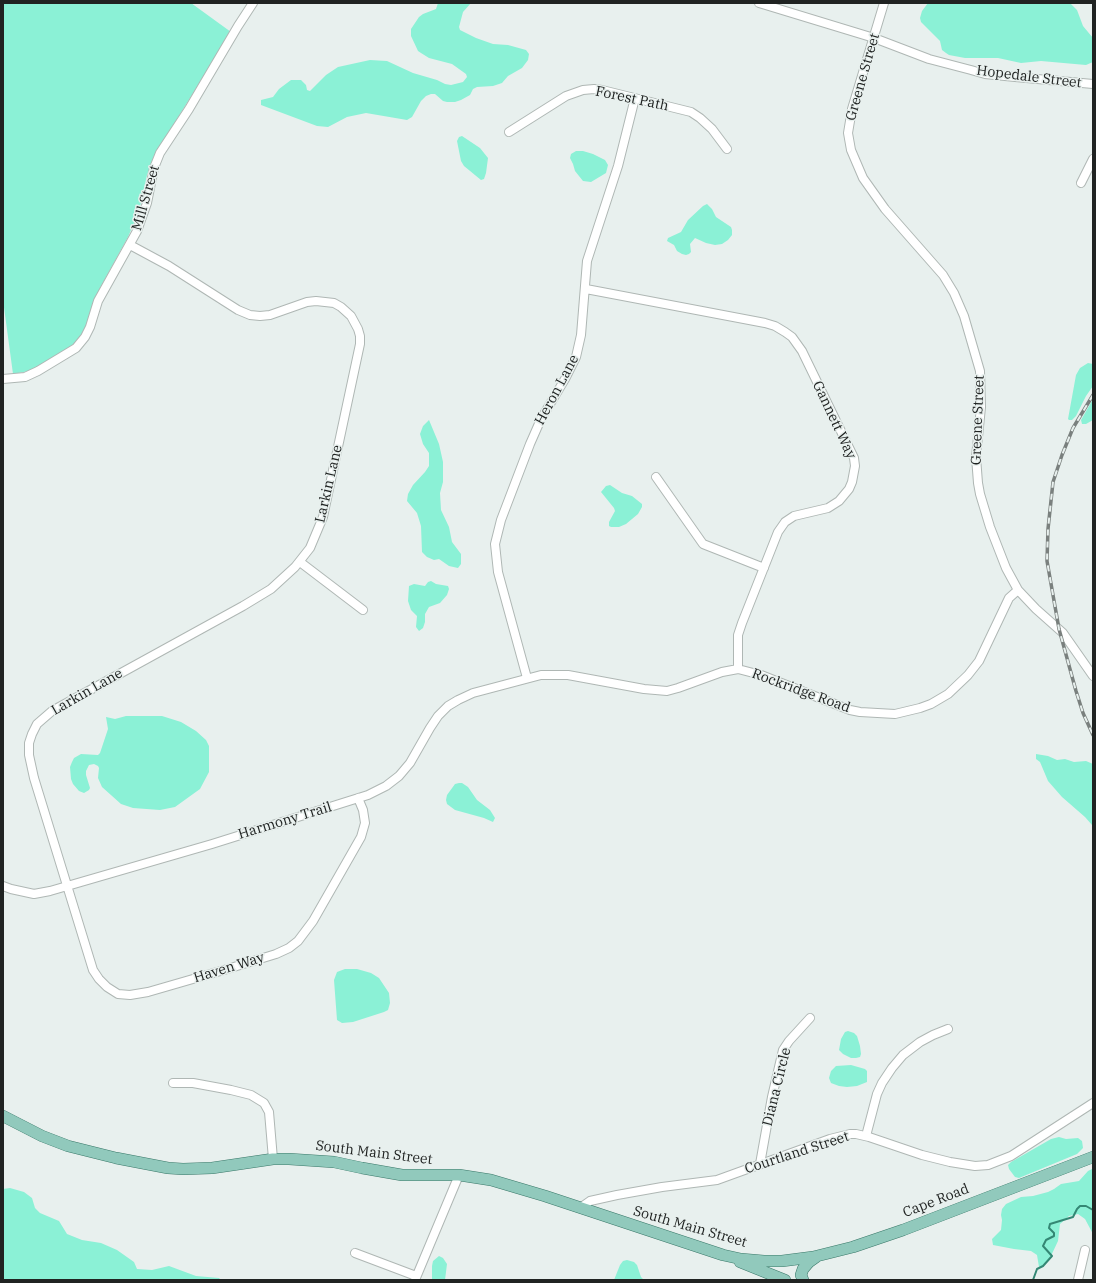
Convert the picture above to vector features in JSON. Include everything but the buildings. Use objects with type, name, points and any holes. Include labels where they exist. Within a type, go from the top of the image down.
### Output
[{"type":"main road","name":"South Main Street","points":[[3,1116],[42,1136],[68,1146],[122,1160],[168,1168],[212,1168],[289,1158],[334,1162],[402,1174],[459,1176],[500,1183],[731,1257],[756,1260],[786,1260]]},
{"type":"main road","name":"Cape Road","points":[[786,1260],[820,1256],[883,1237],[1093,1157]]},
{"type":"main road","points":[[802,1280],[801,1273],[804,1268],[809,1262],[820,1256]]},
{"type":"main road","points":[[731,1257],[756,1269],[785,1280]]},
{"type":"main road","points":[[786,1260],[802,1280]]},
{"type":"main road","points":[[786,1260],[784,1271],[788,1280]]},
{"type":"street","name":"Mill Street","points":[[3,379],[25,376],[38,371],[69,353],[88,333],[98,301],[130,245],[145,212],[152,174],[160,153],[189,109],[253,3]]},
{"type":"street","name":"Hopedale Street","points":[[758,3],[874,38],[929,59],[986,74],[1093,84]]},
{"type":"street","name":"Greene Street","points":[[884,3],[852,109],[848,133],[851,150],[863,178],[889,214],[942,275],[954,293],[964,316],[980,371],[981,407],[976,466],[980,494],[1002,558],[1018,590],[1036,609],[1063,633],[1093,676]]},
{"type":"street","name":"Forest Path","points":[[509,132],[552,104],[575,92],[583,90],[602,90],[696,115],[712,129],[727,148]]},
{"type":"street","name":"Heron Lane","points":[[527,678],[498,572],[495,544],[503,515],[530,444],[541,419],[565,379],[576,357],[581,336],[586,289],[585,274],[587,261],[618,166],[635,98]]},
{"type":"street","points":[[1082,183],[1093,159]]},
{"type":"street","name":"Larkin Lane","points":[[68,886],[34,778],[29,755],[29,743],[37,724],[52,711],[243,606],[271,589],[284,579],[300,562],[310,548],[323,517],[360,344],[360,336],[355,323],[351,316],[341,307],[316,300],[270,315],[250,315],[238,310],[174,270],[130,245]]},
{"type":"street","name":"Gannett Way","points":[[586,289],[765,323],[775,326],[785,332],[792,338],[799,348],[854,458],[854,475],[849,489],[844,496],[828,508],[798,514],[789,518],[778,532],[738,635],[738,669]]},
{"type":"street","points":[[656,477],[703,544],[764,568]]},
{"type":"street","points":[[300,562],[363,610]]},
{"type":"street","name":"Rockridge Road","points":[[527,678],[541,675],[568,675],[644,689],[666,691],[722,672],[738,669],[761,675],[850,710],[882,715],[907,712],[940,699],[962,682],[979,660],[1009,598],[1018,590]]},
{"type":"street","name":"Harmony Trail","points":[[3,886],[11,890],[34,894],[50,891],[212,844],[358,798],[386,786],[399,776],[410,763],[434,722],[448,706],[473,693],[527,678]]},
{"type":"street","name":"Haven Way","points":[[68,886],[93,970],[99,980],[118,994],[130,995],[148,992],[224,970],[276,954],[289,948],[298,941],[305,932],[362,837],[365,822],[363,810],[358,798]]},
{"type":"street","name":"Diana Circle","points":[[760,1164],[772,1097],[783,1050],[789,1041],[810,1018]]},
{"type":"street","points":[[866,1136],[877,1094],[882,1083],[895,1064],[910,1049],[925,1039],[937,1032],[948,1029]]},
{"type":"street","points":[[173,1083],[193,1083],[231,1090],[251,1095],[264,1103],[269,1112],[273,1159]]},
{"type":"street","name":"Courtland Street","points":[[580,1208],[590,1201],[617,1195],[662,1187],[717,1180],[835,1137],[853,1134],[866,1136],[930,1157],[960,1164],[982,1166],[995,1163],[1011,1156],[1093,1103]]},
{"type":"street","points":[[355,1253],[416,1278],[459,1176]]},
{"type":"street","points":[[1078,1280],[1085,1250]]},
{"type":"green space","points":[[3,3],[191,3],[231,32],[154,156],[147,175],[139,211],[128,237],[100,288],[92,308],[87,330],[78,342],[58,356],[29,371],[13,374],[3,300]]},
{"type":"green space","points":[[438,3],[471,3],[463,12],[459,27],[460,30],[493,44],[508,45],[526,50],[529,54],[528,60],[522,68],[508,76],[502,83],[493,86],[477,87],[473,89],[470,95],[461,100],[447,102],[443,101],[435,94],[426,96],[421,101],[412,117],[407,120],[366,113],[347,117],[328,127],[317,126],[261,105],[261,100],[273,97],[279,89],[291,80],[301,80],[306,85],[307,90],[310,91],[326,75],[338,67],[370,60],[387,61],[413,73],[445,84],[451,85],[463,82],[467,77],[466,74],[452,64],[429,58],[418,51],[411,36],[411,29],[419,17],[436,9]]},
{"type":"green space","points":[[928,3],[1070,3],[1077,10],[1083,26],[1093,38],[1093,62],[1086,65],[1041,61],[1021,63],[998,58],[965,58],[949,55],[942,50],[940,41],[921,22],[920,18],[922,11]]},
{"type":"green space","points":[[462,136],[480,148],[488,158],[484,179],[481,180],[464,166],[461,161],[457,141],[459,137]]},
{"type":"green space","points":[[576,151],[583,151],[593,154],[605,160],[608,165],[606,173],[591,182],[583,181],[575,171],[570,158],[571,154]]},
{"type":"green space","points":[[707,204],[712,209],[716,217],[731,227],[732,235],[722,244],[715,245],[695,238],[690,244],[691,252],[686,255],[682,254],[677,251],[674,245],[667,241],[668,238],[681,232],[688,220]]},
{"type":"green space","points":[[1088,363],[1093,364],[1093,386],[1076,416],[1072,420],[1069,420],[1076,375],[1080,368]]},
{"type":"green space","points":[[1093,399],[1093,420],[1086,424],[1082,424],[1081,420]]},
{"type":"green space","points":[[429,420],[439,444],[443,462],[443,482],[440,493],[441,510],[449,527],[452,542],[461,554],[461,564],[458,568],[449,566],[439,559],[434,560],[427,557],[422,552],[421,526],[417,513],[407,501],[408,494],[413,485],[429,466],[429,453],[423,444],[420,434],[423,426]]},
{"type":"green space","points":[[610,485],[622,493],[632,496],[642,504],[638,514],[626,524],[619,527],[609,526],[609,522],[615,511],[601,492],[606,486]]},
{"type":"green space","points":[[431,581],[436,584],[448,586],[449,589],[447,595],[440,603],[429,607],[425,614],[423,628],[419,631],[416,627],[417,616],[411,610],[408,601],[409,586],[414,584],[425,586]]},
{"type":"green space","points":[[126,716],[162,716],[181,722],[196,731],[206,740],[209,746],[209,772],[200,789],[175,807],[160,810],[133,808],[121,804],[102,787],[98,778],[99,768],[94,764],[89,765],[86,771],[90,788],[89,790],[84,793],[79,791],[71,779],[70,767],[74,758],[81,754],[98,755],[108,729],[106,717],[115,719]]},
{"type":"green space","points":[[1036,754],[1048,756],[1057,760],[1065,759],[1074,762],[1086,761],[1093,764],[1092,825],[1062,797],[1048,781],[1040,762],[1036,759]]},
{"type":"green space","points":[[462,783],[468,787],[477,800],[490,810],[495,818],[493,822],[455,810],[447,804],[447,795],[455,784]]},
{"type":"green space","points":[[345,969],[357,969],[371,973],[379,978],[389,993],[390,1003],[388,1010],[353,1022],[342,1023],[337,1020],[334,980],[337,972]]},
{"type":"green space","points":[[848,1031],[857,1036],[860,1046],[860,1057],[851,1058],[839,1050],[841,1039],[845,1032]]},
{"type":"green space","points":[[851,1065],[867,1071],[867,1082],[857,1086],[847,1087],[831,1083],[829,1078],[831,1071],[836,1066]]},
{"type":"green space","points":[[1059,1137],[1066,1139],[1078,1138],[1082,1141],[1083,1148],[1077,1154],[1019,1178],[1015,1177],[1009,1169],[1008,1165],[1011,1162],[1051,1139]]},
{"type":"green space","points":[[1092,1169],[1093,1234],[1085,1219],[1078,1214],[1069,1216],[1060,1224],[1058,1241],[1050,1258],[1039,1267],[1037,1255],[1031,1251],[993,1245],[992,1239],[1001,1230],[1002,1209],[1006,1204],[1021,1197],[1033,1196],[1048,1192],[1061,1184],[1079,1181],[1088,1171]]},
{"type":"green space","points":[[10,1188],[24,1192],[32,1198],[35,1208],[40,1213],[59,1221],[67,1234],[82,1240],[101,1243],[117,1250],[134,1262],[137,1269],[152,1270],[169,1266],[196,1276],[219,1278],[221,1280],[3,1280],[3,1189]]},
{"type":"green space","points":[[439,1256],[443,1258],[447,1264],[445,1280],[432,1280],[433,1261]]},
{"type":"green space","points":[[627,1260],[634,1262],[637,1265],[641,1277],[644,1280],[614,1280],[620,1265],[623,1261]]},
{"type":"waterway","points":[[1033,1280],[1037,1269],[1043,1266],[1052,1256],[1043,1246],[1046,1240],[1054,1236],[1054,1233],[1049,1228],[1050,1224],[1073,1217],[1080,1206],[1086,1206],[1093,1210]]},
{"type":"railway","points":[[1093,395],[1073,428],[1053,482],[1048,529],[1047,561],[1059,629],[1083,713],[1093,735]]}]
